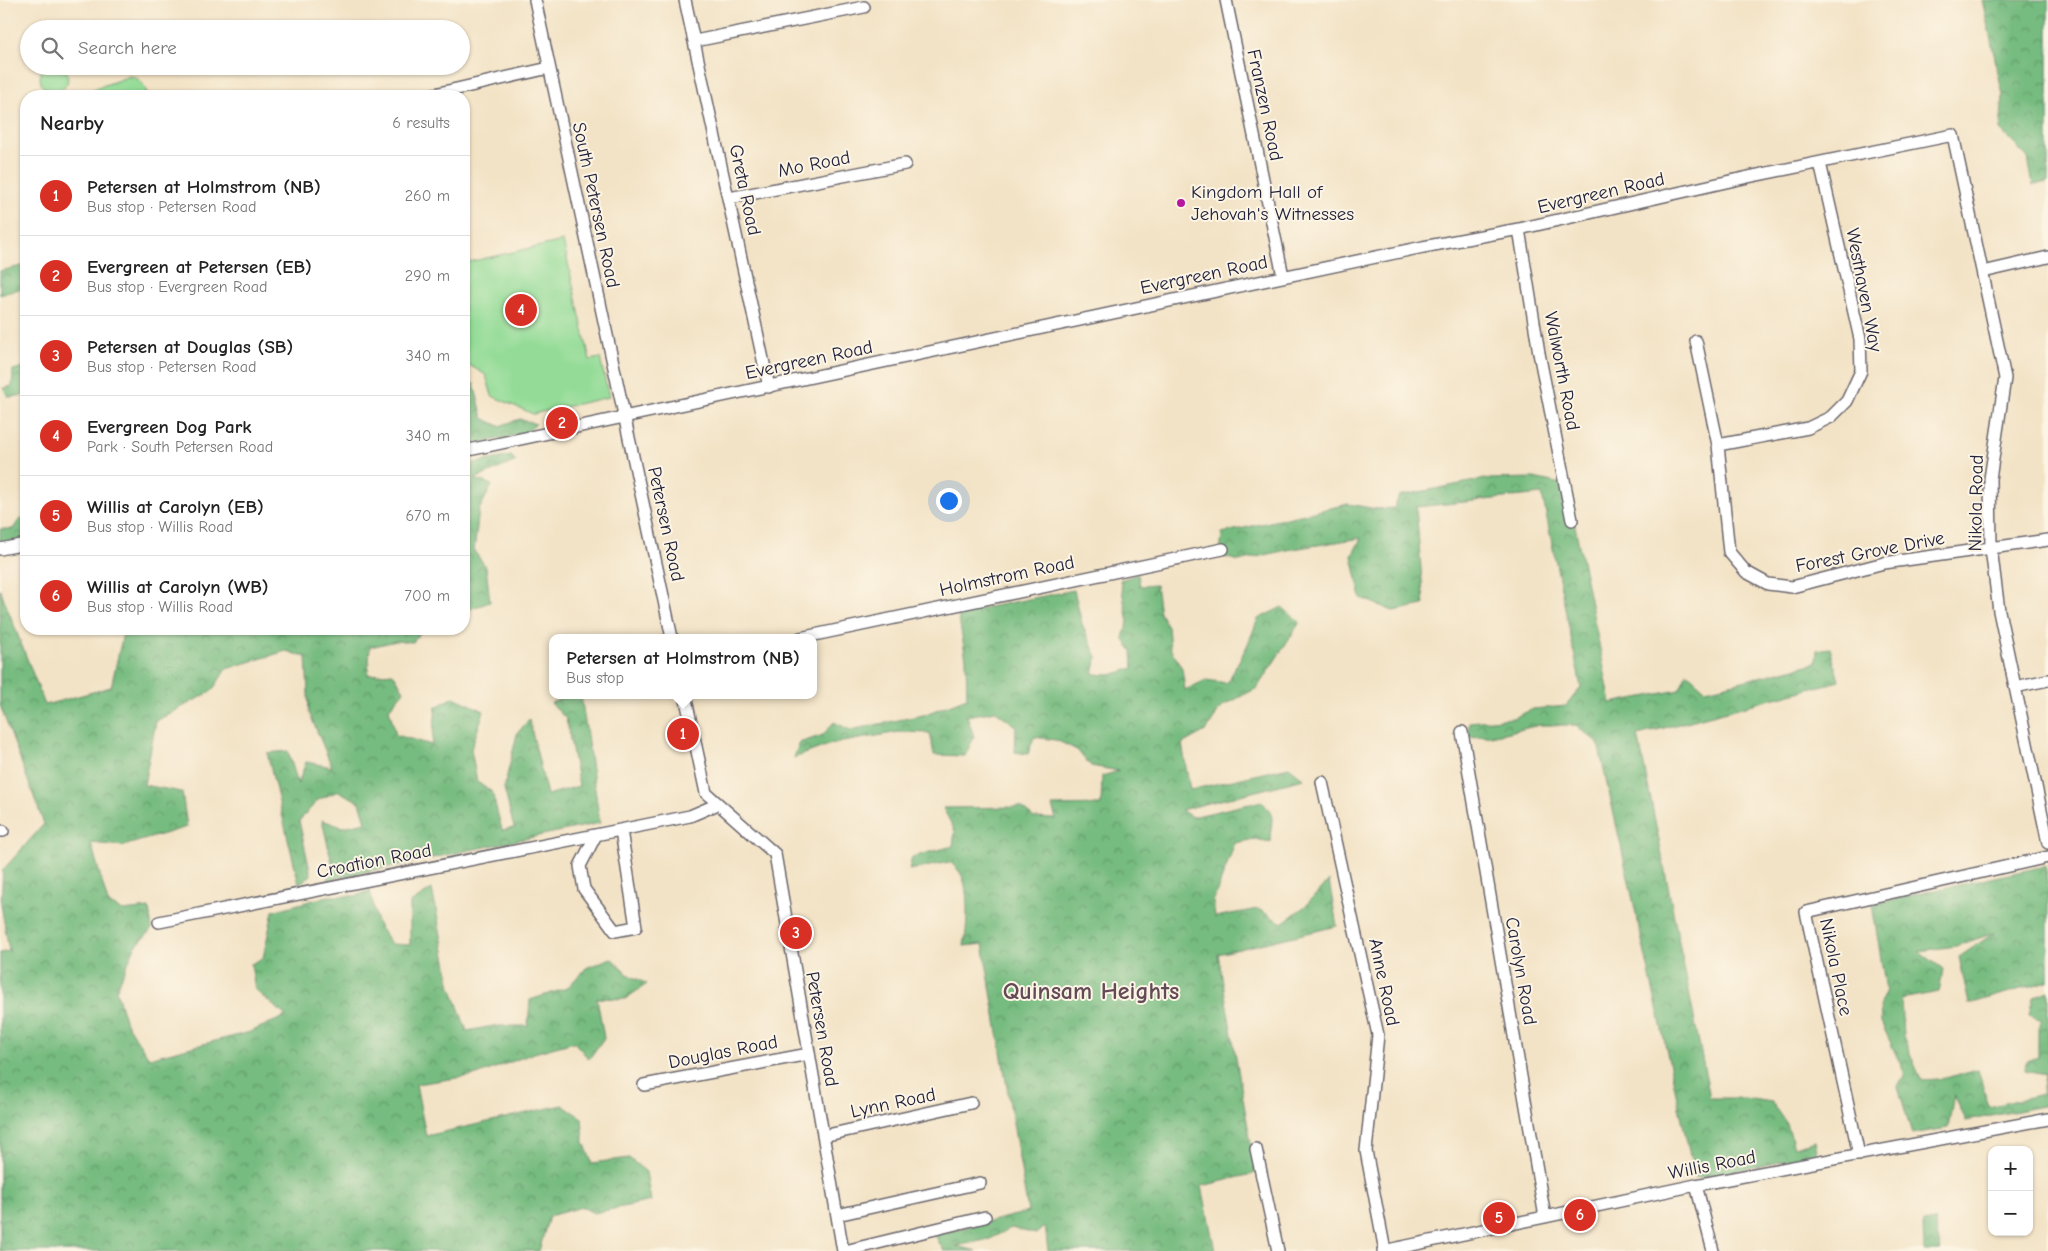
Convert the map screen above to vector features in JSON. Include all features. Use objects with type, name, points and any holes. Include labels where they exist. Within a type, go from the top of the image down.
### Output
[{"type":"street","name":"South Petersen Road","points":[[534,0],[624,417]]},
{"type":"street","name":"Greta Road","points":[[684,0],[695,41],[769,387]]},
{"type":"street","name":"Franzen Road","points":[[1226,0],[1283,276]]},
{"type":"street","points":[[695,41],[864,7]]},
{"type":"street","points":[[452,90],[549,68]]},
{"type":"street","name":"Evergreen Road","points":[[470,450],[1283,276],[1519,229],[1748,177],[1953,134]]},
{"type":"street","name":"Nikola Road","points":[[1953,134],[2005,378],[1990,479],[1992,548],[1999,611],[2048,844]]},
{"type":"street","name":"Westhaven Way","points":[[1718,445],[1808,428],[1831,417],[1848,401],[1861,372],[1860,339],[1820,163]]},
{"type":"street","name":"Mo Road","points":[[729,198],[905,164]]},
{"type":"street","name":"Walworth Road","points":[[1519,229],[1539,353],[1572,520]]},
{"type":"street","points":[[1983,272],[2048,257]]},
{"type":"street","name":"Forest Grove Drive","points":[[1696,341],[1718,445],[1729,552],[1746,572],[1768,584],[1792,586],[1884,563],[2048,540]]},
{"type":"street","name":"Petersen Road","points":[[624,417],[671,634]]},
{"type":"street","points":[[0,549],[20,545]]},
{"type":"street","name":"Holmstrom Road","points":[[817,634],[1223,548]]},
{"type":"street","points":[[2015,687],[2048,680]]},
{"type":"street","name":"Petersen Road","points":[[686,699],[706,793],[775,854],[844,1251],[984,1218]]},
{"type":"street","name":"Carolyn Road","points":[[1462,732],[1545,1217]]},
{"type":"street","name":"Anne Road","points":[[1322,782],[1378,1035],[1366,1151],[1384,1251]]},
{"type":"street","name":"Croation Road","points":[[159,922],[690,816],[718,804]]},
{"type":"street","points":[[596,835],[580,866],[584,889],[615,931],[636,927],[621,830]]},
{"type":"street","name":"Nikola Place","points":[[1859,1155],[1806,912],[2048,857]]},
{"type":"street","name":"Douglas Road","points":[[644,1084],[809,1054]]},
{"type":"street","name":"Lynn Road","points":[[823,1136],[971,1103]]},
{"type":"street","name":"Willis Road","points":[[1384,1251],[1696,1185],[2048,1119]]},
{"type":"street","points":[[1256,1149],[1278,1251]]},
{"type":"street","points":[[837,1215],[980,1183]]},
{"type":"street","points":[[1696,1185],[1713,1251]]},
{"type":"green space","points":[[1982,0],[2048,0],[2048,182],[2033,185],[2028,158],[2000,130],[2003,95]]},
{"type":"green space","points":[[41,75],[67,75],[67,83],[61,90],[47,90],[41,83]]},
{"type":"green space","points":[[130,76],[142,83],[145,90],[91,90]]},
{"type":"green space","points":[[563,241],[590,360],[600,358],[609,397],[533,414],[492,396],[486,375],[470,366],[470,262]]},
{"type":"green space","points":[[20,266],[20,289],[0,295],[0,271]]},
{"type":"green space","points":[[20,368],[20,396],[8,397],[3,388],[12,386],[13,370]]},
{"type":"green space","points":[[470,384],[474,384],[483,418],[499,426],[520,419],[536,424],[524,434],[470,445]]},
{"type":"green space","points":[[511,456],[516,461],[475,479],[492,485],[479,510],[474,551],[486,567],[490,602],[470,609],[470,464]]},
{"type":"green space","points":[[1534,478],[1561,484],[1573,516],[1611,703],[1679,690],[1687,673],[1706,690],[1816,663],[1817,650],[1830,648],[1839,681],[1638,735],[1710,1098],[1745,1098],[1772,1102],[1787,1124],[1794,1147],[1815,1141],[1818,1155],[1695,1178],[1598,743],[1576,725],[1540,725],[1491,736],[1468,737],[1469,722],[1513,718],[1533,709],[1566,706],[1581,687],[1542,494],[1416,507],[1424,605],[1393,611],[1361,598],[1352,556],[1361,538],[1287,550],[1239,561],[1220,556],[1222,533],[1348,504],[1377,509],[1394,508],[1399,496],[1485,479]]},
{"type":"green space","points":[[19,520],[20,541],[0,546],[0,529],[13,529]]},
{"type":"green space","points":[[1138,574],[1140,586],[1156,585],[1160,613],[1168,627],[1170,648],[1182,668],[1185,690],[1206,680],[1227,683],[1247,646],[1258,619],[1282,607],[1300,622],[1257,688],[1221,707],[1207,730],[1182,744],[1190,790],[1289,767],[1304,779],[1181,810],[1192,817],[1262,801],[1272,815],[1271,842],[1255,839],[1235,843],[1213,902],[1215,917],[1258,909],[1282,923],[1304,907],[1329,881],[1337,926],[1218,954],[1256,1173],[1202,1186],[1215,1251],[1048,1251],[1045,1226],[1036,1234],[1011,1228],[990,1239],[956,1246],[977,1251],[944,1251],[935,1235],[1028,1212],[983,944],[964,946],[967,909],[964,881],[960,872],[950,862],[909,870],[912,857],[953,846],[955,831],[943,808],[1021,807],[1034,818],[1056,819],[1052,806],[1101,805],[1102,776],[1119,771],[1091,766],[1077,750],[1056,740],[1034,737],[1028,754],[1015,752],[1016,726],[996,711],[967,716],[974,737],[965,756],[934,755],[930,733],[899,732],[831,744],[794,758],[799,743],[823,735],[834,722],[850,730],[923,715],[967,698],[966,659],[958,613],[1074,590],[1082,624],[1097,657],[1093,674],[1111,675],[1133,668],[1132,651],[1123,638],[1128,622],[1120,580]]},
{"type":"green space","points":[[0,589],[45,705],[111,687],[123,635],[418,635],[413,642],[396,641],[370,647],[368,675],[393,673],[404,691],[389,709],[396,735],[432,745],[436,707],[454,697],[484,711],[471,749],[477,782],[492,792],[502,830],[514,828],[504,788],[517,734],[529,719],[547,795],[579,786],[566,719],[551,703],[560,699],[582,699],[600,823],[327,880],[332,863],[322,820],[342,827],[366,822],[360,802],[338,791],[318,800],[299,821],[311,875],[299,884],[267,753],[288,751],[298,784],[306,762],[332,767],[309,712],[306,657],[286,651],[226,669],[212,691],[156,721],[144,785],[182,792],[187,827],[123,846],[91,843],[108,903],[123,911],[149,908],[152,929],[135,947],[116,990],[126,1023],[149,1058],[250,1032],[286,1016],[255,990],[251,964],[263,958],[273,911],[328,896],[357,896],[370,890],[377,923],[391,944],[410,945],[410,903],[432,889],[451,987],[467,1031],[493,1026],[528,1026],[530,1000],[567,988],[586,968],[611,958],[629,975],[647,984],[625,999],[597,998],[604,1038],[589,1059],[574,1042],[534,1053],[477,1075],[416,1084],[426,1136],[562,1105],[582,1118],[584,1142],[592,1163],[629,1158],[646,1172],[651,1201],[594,1213],[582,1207],[549,1216],[539,1251],[0,1251],[0,953],[9,951],[1,904],[3,870],[44,824],[0,705]]},
{"type":"green space","points":[[2045,866],[2048,880],[2048,981],[1969,1004],[1959,957],[1994,933],[1956,946],[1919,951],[1943,969],[1939,992],[1901,999],[1903,1036],[1921,1080],[1940,1079],[1978,1070],[1989,1107],[2042,1094],[2045,1075],[2025,1071],[2026,1061],[2038,1057],[2038,1027],[2042,1020],[2029,1015],[2033,997],[2048,991],[2048,1105],[1966,1121],[1954,1094],[1948,1128],[1912,1134],[1898,1086],[1905,1074],[1881,1022],[1880,1004],[1886,990],[1872,904]]},
{"type":"green space","points":[[1934,1221],[1941,1251],[1924,1251],[1923,1223]]},
{"type":"place","name":"Kingdom Hall of Jehovah's Witnesses","points":[[1181,203]]},
{"type":"place","name":"Evergreen Dog Park","points":[[521,310]]},
{"type":"place","name":"Evergreen at Petersen (EB)","points":[[562,423]]},
{"type":"place","name":"Petersen at Holmstrom (NB)","points":[[683,734]]},
{"type":"place","name":"Petersen at Douglas (SB)","points":[[796,933]]},
{"type":"place","name":"Willis at Carolyn (WB)","points":[[1580,1215]]},
{"type":"place","name":"Willis at Carolyn (EB)","points":[[1499,1218]]},
{"type":"district","name":"Quinsam Heights","points":[[1091,991]]}]
